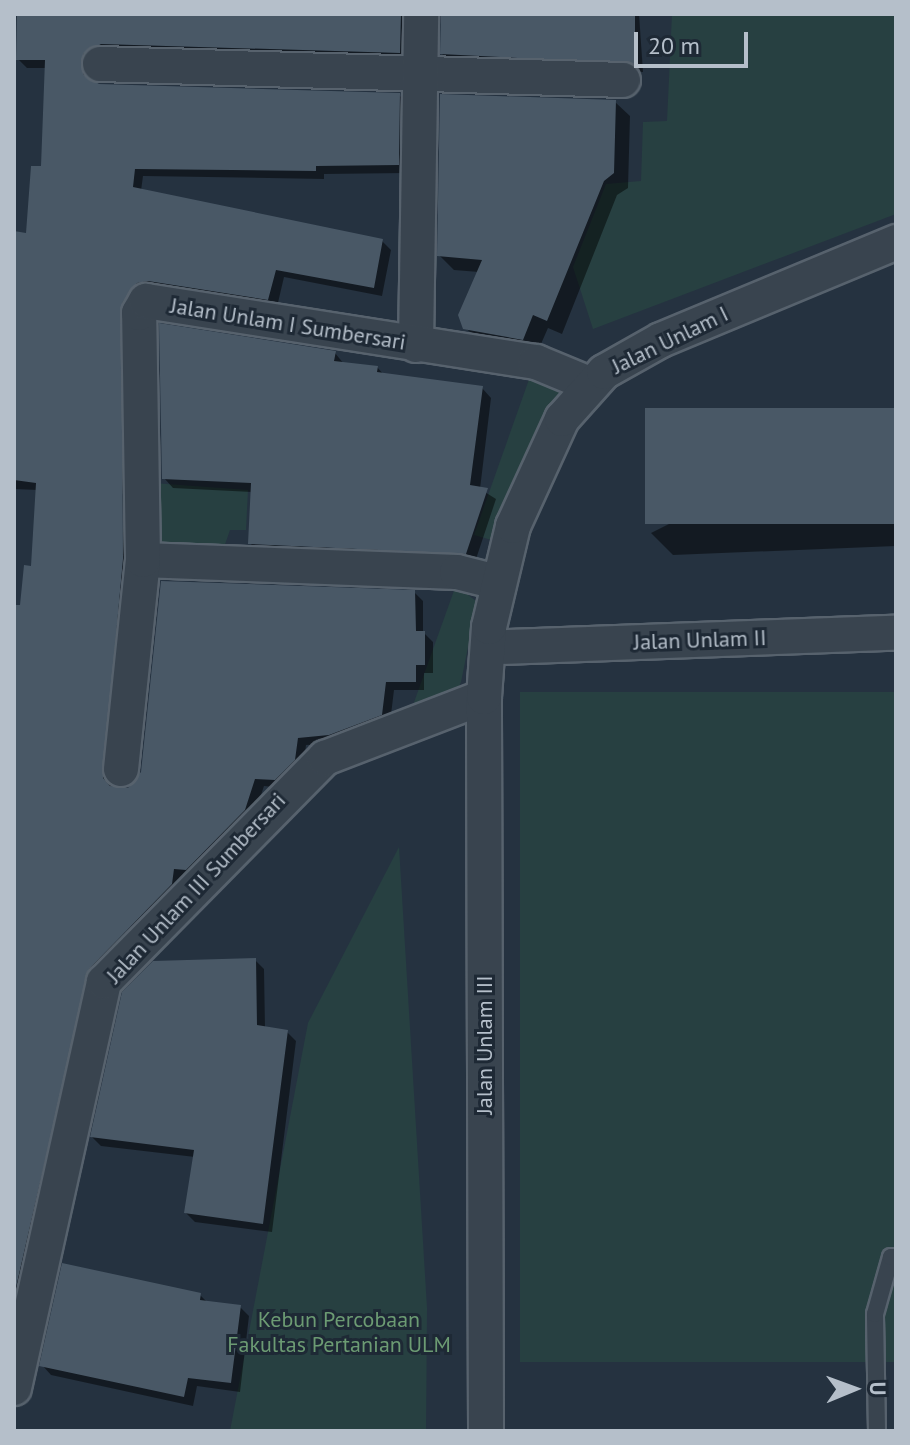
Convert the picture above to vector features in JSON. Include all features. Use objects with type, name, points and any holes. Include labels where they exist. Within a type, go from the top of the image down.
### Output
[{"type":"street","points":[[416,345],[421,14]]},
{"type":"street","points":[[100,64],[421,70],[623,80]]},
{"type":"street","name":"Jalan Unlam I","points":[[496,653],[497,582],[532,477],[562,419],[589,384],[661,340],[896,242]]},
{"type":"street","name":"Jalan Unlam I Sumbersari","points":[[121,769],[143,560],[139,313],[146,301],[536,362],[589,384]]},
{"type":"street","points":[[143,560],[457,572],[497,582]]},
{"type":"street","name":"Jalan Unlam II","points":[[496,653],[896,633]]},
{"type":"street","name":"Jalan Unlam III","points":[[486,1431],[484,697],[496,653]]},
{"type":"street","name":"Jalan Unlam III Sumbersari","points":[[14,1388],[104,982],[325,758],[484,697]]},
{"type":"lane","points":[[877,1431],[875,1314],[894,1253]]},
{"type":"green space","points":[[672,14],[896,14],[896,214],[593,329],[573,267],[606,184],[641,181],[643,122],[667,121]]},
{"type":"green space","points":[[532,371],[565,391],[495,541],[474,535]]},
{"type":"green space","points":[[153,483],[248,490],[246,530],[230,530],[223,550],[167,548],[157,543]]},
{"type":"green space","points":[[456,585],[477,602],[461,682],[458,689],[412,708]]},
{"type":"green space","points":[[520,692],[896,692],[896,1362],[520,1362]]},
{"type":"green space","name":"Kebun Percobaan Fakultas Pertanian ULM","points":[[399,847],[427,1308],[426,1431],[230,1431],[308,1023]]},
{"type":"building","points":[[17,14],[401,14],[400,53],[101,44],[83,54],[83,74],[99,84],[400,93],[399,165],[316,166],[316,171],[135,169],[133,187],[383,239],[374,288],[276,270],[268,300],[148,281],[137,283],[122,303],[123,559],[103,778],[110,786],[128,788],[141,772],[161,581],[415,590],[416,631],[425,631],[425,665],[416,665],[416,682],[386,682],[382,715],[329,735],[298,738],[295,760],[275,780],[255,779],[245,810],[186,870],[174,869],[172,884],[89,969],[14,1296],[14,605],[20,605],[24,565],[31,566],[36,483],[14,480],[14,231],[26,233],[31,166],[41,166],[45,60],[16,60]]},
{"type":"building","points":[[441,14],[635,14],[635,64],[440,54]]},
{"type":"building","points":[[440,94],[616,100],[614,173],[604,181],[547,321],[533,315],[523,340],[463,329],[458,315],[482,260],[437,256]]},
{"type":"building","points":[[159,323],[336,351],[334,361],[378,366],[377,372],[483,386],[470,485],[488,488],[466,554],[248,544],[251,483],[162,479]]},
{"type":"building","points":[[645,408],[896,408],[896,524],[645,524]]},
{"type":"building","points":[[256,958],[257,1025],[288,1030],[263,1224],[184,1213],[194,1150],[90,1137],[122,992],[153,961]]},
{"type":"building","points":[[62,1263],[201,1293],[200,1300],[241,1305],[231,1383],[188,1378],[184,1397],[39,1366]]}]
